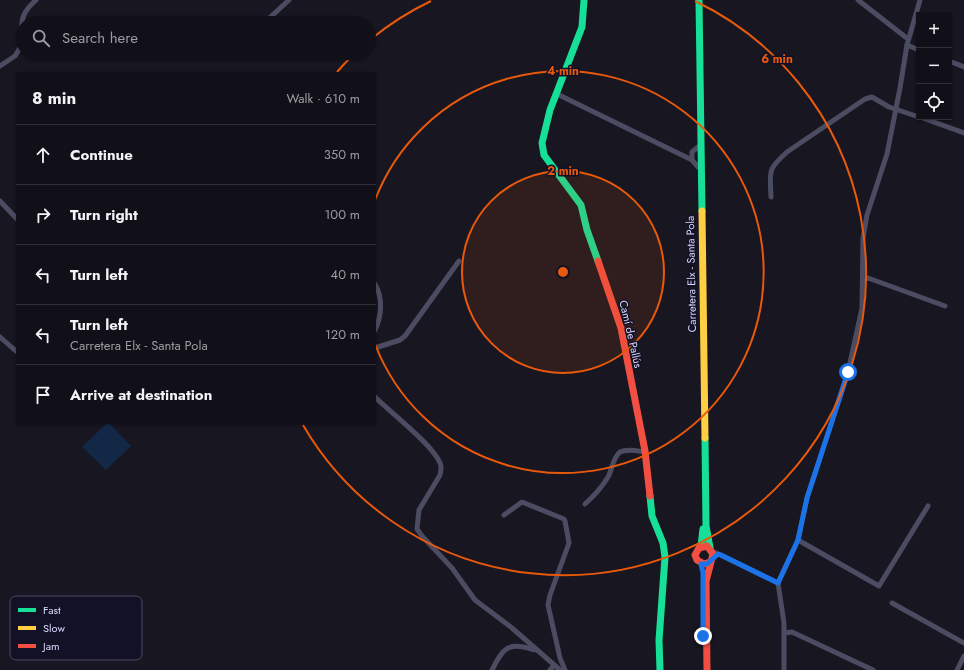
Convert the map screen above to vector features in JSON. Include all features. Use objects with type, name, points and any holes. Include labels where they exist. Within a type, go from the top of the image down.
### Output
[{"type":"main road","name":"Camí de Pallús","points":[[584,0],[582,27],[542,138],[541,148],[544,155],[578,201],[585,216],[587,230],[621,328],[645,452],[652,516],[663,543],[665,557],[659,640],[660,670]]},
{"type":"main road","name":"Carretera Elx - Santa Pola","points":[[698,0],[698,168],[703,541],[695,555],[701,564]]},
{"type":"main road","name":"Carretera Elx - Santa Pola","points":[[698,0],[706,526],[713,554],[706,581],[707,670]]},
{"type":"main road","points":[[701,546],[713,554],[701,564],[703,573],[703,670]]},
{"type":"street","points":[[23,16],[36,0]]},
{"type":"street","points":[[272,16],[290,0]]},
{"type":"street","points":[[858,0],[908,39]]},
{"type":"street","points":[[784,670],[784,633],[778,583],[798,540],[807,498],[848,372],[862,308],[863,238],[869,208],[887,154],[908,39],[920,0]]},
{"type":"street","points":[[907,45],[916,49]]},
{"type":"street","points":[[0,66],[16,54]]},
{"type":"street","points":[[952,62],[964,67]]},
{"type":"street","points":[[557,94],[692,160],[698,168]]},
{"type":"street","points":[[771,197],[770,169],[787,152],[865,99],[872,97],[889,107],[916,116]]},
{"type":"street","points":[[927,120],[964,133]]},
{"type":"street","points":[[692,160],[692,152],[698,147]]},
{"type":"street","points":[[0,202],[16,218]]},
{"type":"street","points":[[376,348],[400,340],[405,336],[414,326],[460,261]]},
{"type":"street","points":[[863,280],[868,278],[945,306]]},
{"type":"street","points":[[376,287],[380,298],[381,310],[376,327]]},
{"type":"street","points":[[0,337],[16,351]]},
{"type":"street","points":[[376,398],[425,443],[441,464],[442,470],[440,475],[419,510],[417,530],[457,574],[475,600],[512,628],[560,670]]},
{"type":"street","points":[[585,504],[608,477],[617,455],[622,451],[631,450],[645,452]]},
{"type":"street","points":[[504,515],[522,502],[564,519],[565,521],[569,543],[550,595],[548,605],[560,658],[565,670]]},
{"type":"street","points":[[798,540],[879,586],[928,506]]},
{"type":"street","points":[[713,554],[778,583]]},
{"type":"street","points":[[892,603],[964,643]]},
{"type":"street","points":[[784,633],[792,632],[873,670]]},
{"type":"street","points":[[492,670],[504,650],[510,646],[518,646],[537,651]]},
{"type":"street","points":[[957,670],[964,656]]},
{"type":"street","points":[[550,670],[554,665]]},
{"type":"water","points":[[106,424],[110,424],[131,446],[106,470],[82,447]]},
{"type":"traffic: fast","points":[[584,0],[582,27],[550,110],[542,143],[544,155],[581,205],[587,230],[598,261]]},
{"type":"traffic: fast","points":[[699,0],[702,211]]},
{"type":"traffic: fast","points":[[705,438],[706,526],[710,548]]},
{"type":"traffic: fast","points":[[650,496],[652,516],[663,543],[665,557],[659,640],[660,670]]},
{"type":"traffic: fast","points":[[701,546],[703,529]]},
{"type":"traffic: slow","points":[[702,211],[705,438]]},
{"type":"traffic: jam","points":[[598,261],[621,328],[645,451],[650,496]]},
{"type":"traffic: jam","points":[[707,670],[706,581],[713,554],[707,546],[699,548],[695,555],[697,560],[704,564],[710,562]]},
{"type":"route","points":[[703,636],[703,573],[701,564],[707,564],[718,554],[778,583],[798,540],[807,498],[848,372]]}]
